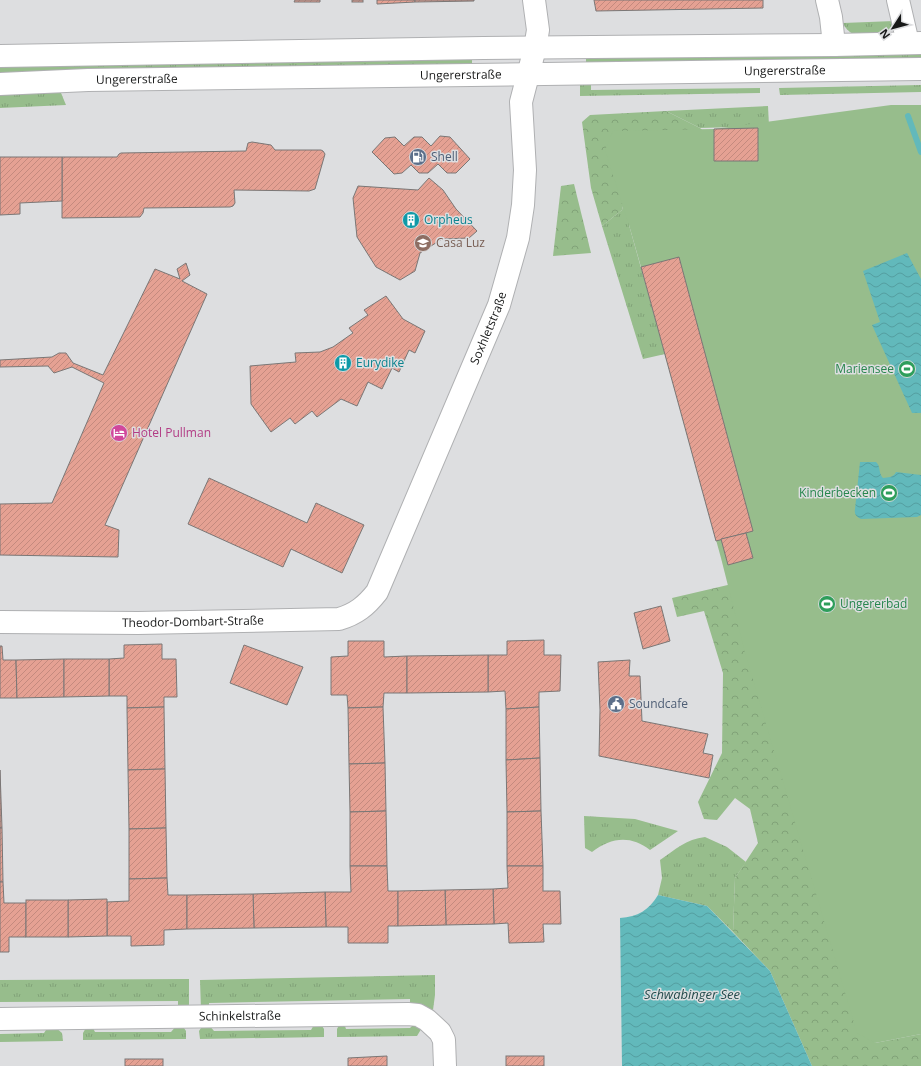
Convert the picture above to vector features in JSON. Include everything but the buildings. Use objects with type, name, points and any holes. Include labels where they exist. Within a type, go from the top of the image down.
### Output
[{"type":"main road","name":"Soxhletstraße","points":[[377,592],[499,305],[518,238],[525,170],[521,102],[535,48],[538,30],[534,0]]},
{"type":"main road","points":[[827,0],[831,17],[834,45]]},
{"type":"main road","points":[[898,0],[915,43]]},
{"type":"main road","name":"Ungererstraße","points":[[0,56],[915,43]]},
{"type":"main road","name":"Ungererstraße","points":[[0,84],[88,80],[921,69]]},
{"type":"main road","name":"Theodor-Dombart-Straße","points":[[0,622],[138,623],[339,619],[350,616],[359,611],[377,592]]},
{"type":"main road","name":"Schinkelstraße","points":[[0,1019],[418,1015],[427,1020],[440,1032],[444,1040],[445,1066]]},
{"type":"green space","points":[[894,21],[886,33],[853,34],[843,23]]},
{"type":"green space","points":[[921,53],[921,59],[586,64],[586,58]]},
{"type":"green space","points":[[472,59],[472,65],[0,74],[0,65]]},
{"type":"green space","points":[[580,83],[591,83],[591,90],[760,88],[760,93],[580,96]]},
{"type":"green space","points":[[921,85],[921,92],[780,95],[779,88]]},
{"type":"green space","points":[[58,89],[66,105],[0,108],[0,93]]},
{"type":"green space","name":"Ungererbad","points":[[891,105],[921,105],[921,1034],[875,1043],[857,1033],[744,649],[721,558],[641,267],[605,150],[613,131],[714,129]]},
{"type":"green space","points":[[768,106],[769,126],[700,128],[666,111]]},
{"type":"green space","points":[[666,111],[700,128],[706,133],[632,172],[622,210],[602,226],[591,188],[582,122],[590,115]]},
{"type":"green space","points":[[632,172],[629,225],[665,354],[643,359],[602,226],[622,210]]},
{"type":"green space","points":[[574,184],[591,253],[553,256],[561,186]]},
{"type":"green space","points":[[732,584],[875,1043],[921,1034],[921,1066],[812,1066],[770,971],[733,932],[735,878],[758,843],[750,809],[735,798],[717,820],[704,819],[698,802],[722,753],[723,673],[704,611],[677,617],[672,598]]},
{"type":"green space","points":[[584,816],[635,819],[678,831],[650,850],[636,842],[621,840],[606,843],[592,852],[585,848]]},
{"type":"green space","points":[[705,837],[727,847],[746,862],[735,878],[733,932],[707,906],[658,895],[662,878],[660,860],[686,843]]},
{"type":"green space","points":[[435,975],[433,1010],[421,1006],[410,1006],[410,999],[209,1003],[209,1010],[201,1010],[200,980]]},
{"type":"green space","points":[[189,979],[189,1009],[178,1009],[178,1001],[0,1002],[0,980]]},
{"type":"green space","points":[[315,1023],[320,1023],[324,1029],[324,1037],[200,1039],[199,1031],[203,1025],[209,1025],[214,1031],[311,1030]]},
{"type":"green space","points":[[340,1023],[344,1023],[346,1029],[410,1028],[415,1023],[423,1026],[417,1036],[337,1037],[337,1029]]},
{"type":"green space","points":[[177,1025],[182,1025],[186,1031],[186,1039],[83,1040],[83,1033],[87,1026],[92,1026],[95,1032],[171,1032]]},
{"type":"green space","points":[[48,1027],[55,1027],[62,1033],[63,1041],[0,1042],[0,1034],[44,1033]]},
{"type":"water","name":"Mariensee","points":[[907,253],[921,279],[921,413],[912,413],[872,325],[880,322],[863,271]]},
{"type":"water","name":"Kinderbecken","points":[[860,462],[876,462],[883,478],[892,476],[896,472],[921,475],[921,515],[917,517],[861,519],[858,517],[855,514],[855,511]]},
{"type":"water","name":"Schwabinger See","points":[[658,895],[707,906],[770,971],[812,1066],[622,1066],[620,918],[638,914],[647,909]]},
{"type":"waterway","points":[[908,116],[921,152]]},
{"type":"place","name":"Shell","points":[[418,157]]},
{"type":"place","name":"Orpheus","points":[[411,220]]},
{"type":"place","name":"Casa Luz","points":[[423,243]]},
{"type":"place","name":"Eurydike","points":[[343,363]]},
{"type":"place","name":"Mariensee","points":[[907,369]]},
{"type":"place","name":"Hotel Pullman","points":[[119,433]]},
{"type":"place","name":"Kinderbecken","points":[[889,493]]},
{"type":"place","name":"Ungererbad","points":[[827,604]]},
{"type":"place","name":"Soundcafe","points":[[616,704]]}]
